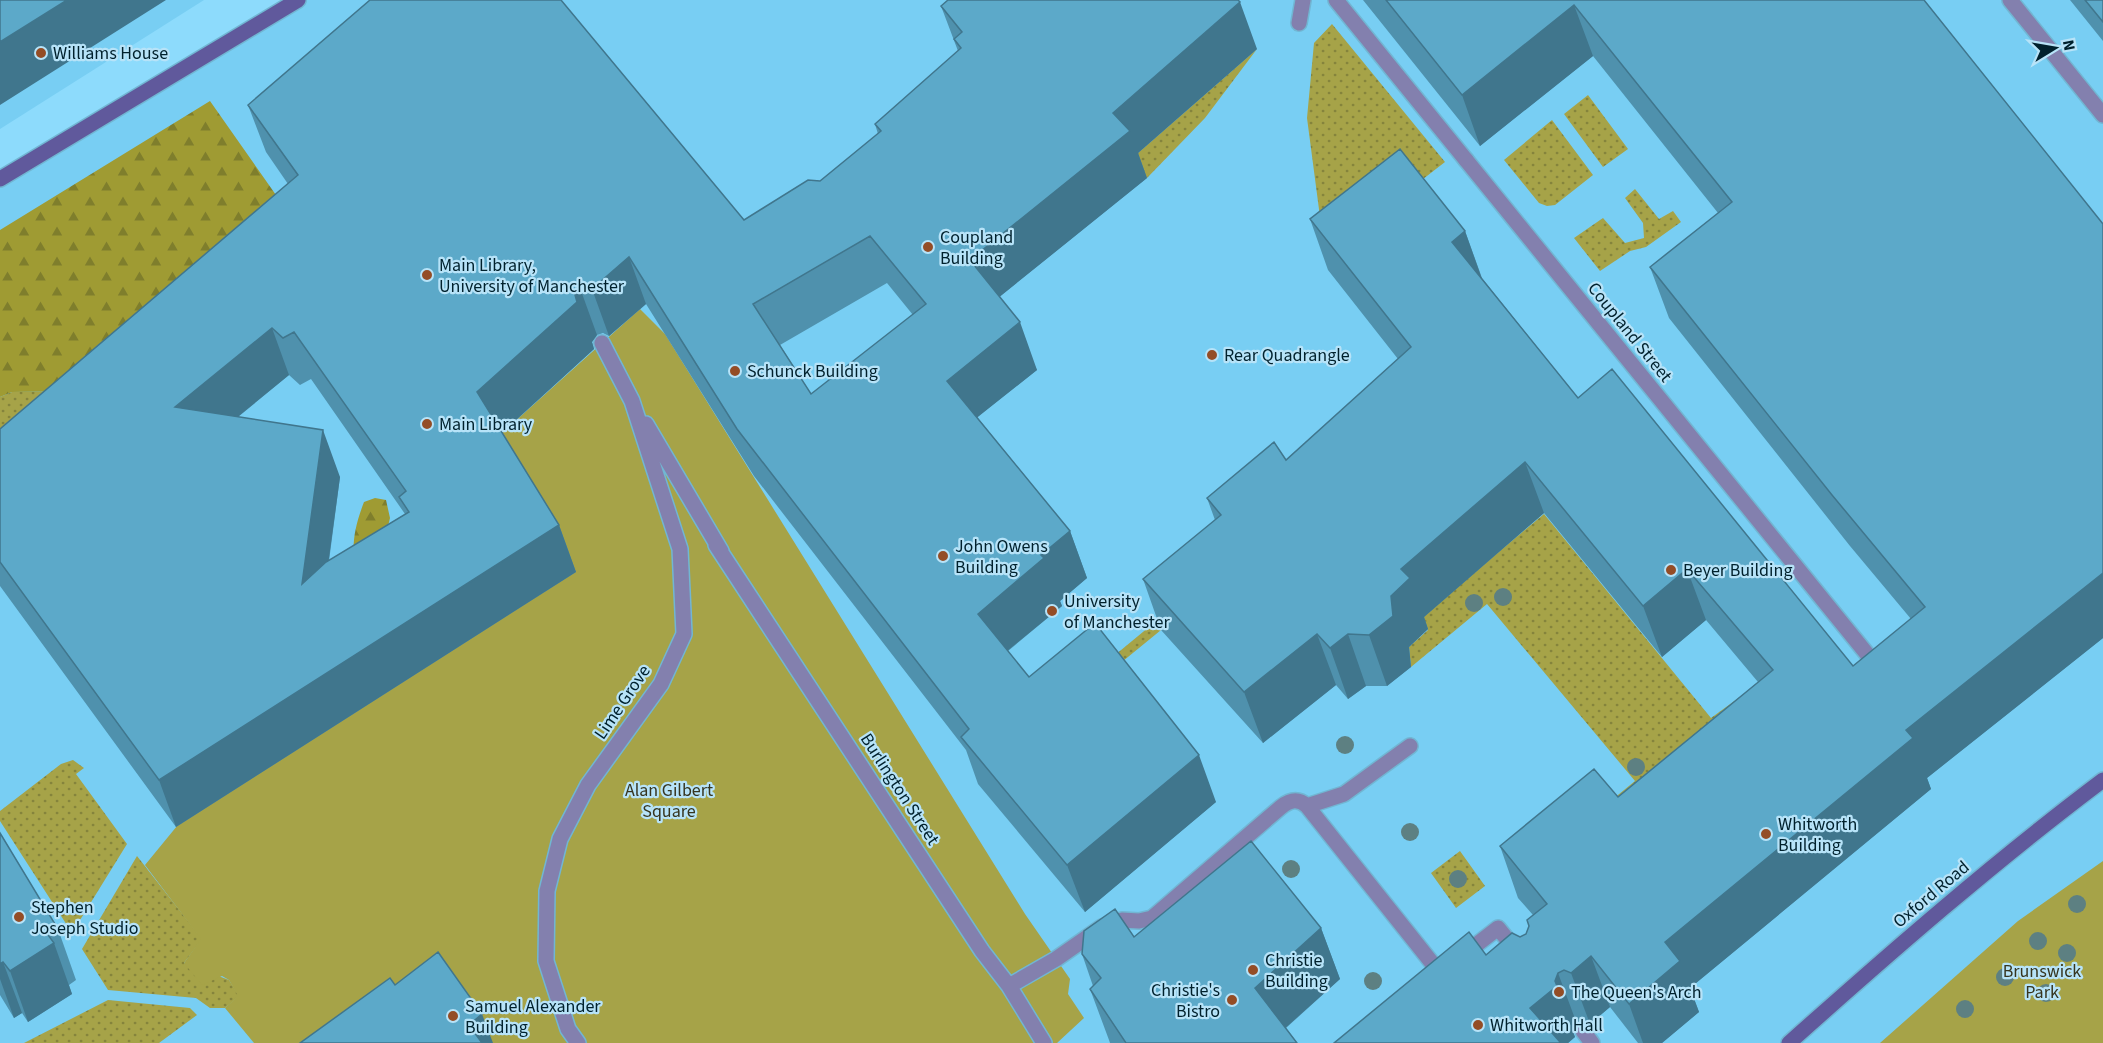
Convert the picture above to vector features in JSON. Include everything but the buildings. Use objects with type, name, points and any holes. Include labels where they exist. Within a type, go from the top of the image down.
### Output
[{"type":"main road","points":[[0,178],[298,0]]},
{"type":"main road","name":"Oxford Road","points":[[1789,1043],[2031,834],[2103,780]]},
{"type":"street","points":[[1299,23],[1303,0]]},
{"type":"street","name":"Coupland Street","points":[[1336,0],[1886,678]]},
{"type":"street","points":[[2010,0],[2103,115]]},
{"type":"street","name":"Lime Grove","points":[[578,1043],[568,1029],[546,961],[547,891],[560,839],[588,785],[661,684],[684,634],[680,549],[632,401],[602,343]]},
{"type":"street","name":"Burlington Street","points":[[632,401],[720,550],[982,951],[1009,986],[1044,1043]]},
{"type":"street","points":[[1307,806],[1344,794],[1410,746]]},
{"type":"street","points":[[1009,986],[1056,959],[1102,927],[1122,921],[1152,918],[1281,807],[1293,800],[1301,801],[1307,806],[1440,973],[1498,928],[1531,969]]},
{"type":"shaded area","name":"Williams House","points":[[0,0],[204,0],[0,129]]},
{"type":"shaded area","name":"University of Manchester","points":[[298,0],[2103,0],[2103,1043],[0,1043],[0,179]]},
{"type":"green space","points":[[1332,24],[1445,162],[1325,255],[1307,118],[1314,43]]},
{"type":"green space","points":[[1257,49],[1205,118],[1147,178],[1130,160]]},
{"type":"green space","points":[[1588,95],[1628,149],[1603,167],[1564,114]]},
{"type":"green space","points":[[210,101],[290,215],[85,391],[12,392],[0,397],[0,230]]},
{"type":"green space","points":[[1552,120],[1593,175],[1555,205],[1547,206],[1539,203],[1504,160]]},
{"type":"green space","points":[[1635,189],[1659,219],[1673,211],[1681,222],[1646,247],[1630,251],[1600,271],[1574,238],[1603,218],[1625,243],[1644,238],[1643,223],[1625,198]]},
{"type":"green space","name":"Alan Gilbert Square","points":[[640,309],[665,334],[1025,914],[1070,979],[1068,994],[1084,1018],[1057,1043],[254,1043],[225,1008],[238,996],[229,980],[222,976],[202,985],[184,963],[201,939],[145,865],[494,440]]},
{"type":"green space","points":[[85,391],[0,448],[0,397],[12,392]]},
{"type":"green space","points":[[375,498],[386,500],[390,518],[382,551],[354,562],[354,538],[359,517],[364,502]]},
{"type":"green space","points":[[1544,514],[1711,718],[1759,683],[1791,721],[1552,849],[1635,781],[1487,604],[1411,667],[1409,647],[1428,630],[1419,619]]},
{"type":"green space","points":[[1221,581],[1046,724],[1040,717],[1178,603]]},
{"type":"green space","points":[[73,760],[84,768],[76,774],[127,844],[72,933],[0,821],[0,811],[61,764]]},
{"type":"green space","points":[[1460,851],[1485,886],[1456,908],[1431,873]]},
{"type":"green space","points":[[137,856],[202,939],[184,963],[229,980],[239,996],[225,1008],[210,1008],[196,998],[108,990],[82,949]]},
{"type":"green space","name":"Brunswick Park","points":[[2103,861],[2103,1043],[1880,1043],[2018,921]]},
{"type":"green space","points":[[108,1000],[190,1008],[197,1015],[159,1043],[24,1043]]},
{"type":"place","name":"Williams House","points":[[41,53]]},
{"type":"place","name":"Coupland Building","points":[[928,247]]},
{"type":"place","name":"Main Library, University of Manchester","points":[[427,275]]},
{"type":"place","name":"Rear Quadrangle","points":[[1212,355]]},
{"type":"place","name":"Schunck Building","points":[[735,371]]},
{"type":"place","name":"Main Library","points":[[427,424]]},
{"type":"place","name":"John Owens Building","points":[[943,556]]},
{"type":"place","name":"Beyer Building","points":[[1671,570]]},
{"type":"place","name":"University of Manchester","points":[[1052,611]]},
{"type":"place","name":"Whitworth Building","points":[[1766,834]]},
{"type":"place","name":"Stephen Joseph Studio","points":[[19,917]]},
{"type":"place","name":"Christie Building","points":[[1253,970]]},
{"type":"place","name":"The Queen's Arch","points":[[1559,992]]},
{"type":"place","name":"Christie's Bistro","points":[[1232,1000]]},
{"type":"place","name":"Samuel Alexander Building","points":[[453,1016]]},
{"type":"place","name":"Whitworth Hall","points":[[1478,1025]]}]
